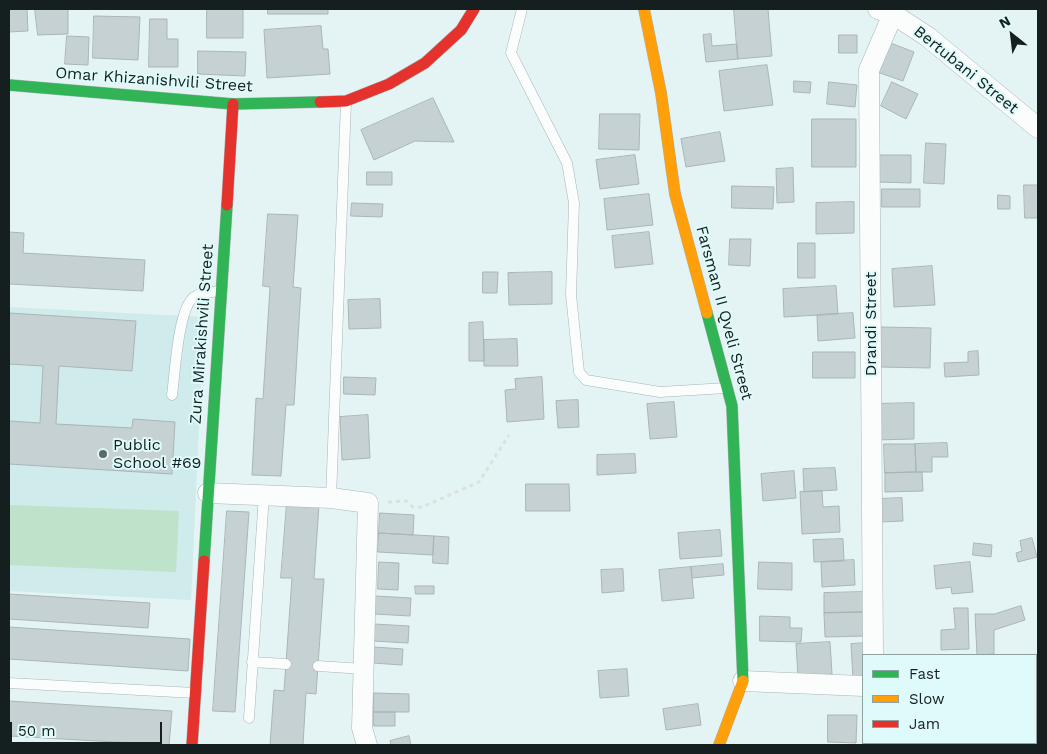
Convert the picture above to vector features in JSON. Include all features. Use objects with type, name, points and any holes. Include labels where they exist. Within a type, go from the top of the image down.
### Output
[{"type":"street","name":"Omar Khizanishvili Street","points":[[9,85],[233,104],[346,101],[388,84],[425,63],[461,30],[474,9]]},
{"type":"street","name":"Farsman II Qveli Street","points":[[644,9],[661,93],[676,194],[732,406],[743,681],[719,745]]},
{"type":"street","name":"Bertubani Street","points":[[886,11],[928,37],[1038,128]]},
{"type":"street","name":"Drandi Street","points":[[873,654],[869,70],[886,11]]},
{"type":"street","name":"Zura Mirakishvili Street","points":[[192,745],[233,104]]},
{"type":"street","points":[[208,492],[331,498],[368,503],[362,728],[367,745]]},
{"type":"street","points":[[743,681],[862,686]]},
{"type":"lane","points":[[522,9],[511,53],[567,163],[574,203],[571,294],[579,372],[586,380],[594,382],[660,392],[728,388]]},
{"type":"lane","points":[[331,498],[346,101]]},
{"type":"lane","points":[[172,394],[182,321],[186,309],[193,298],[205,292],[222,290]]},
{"type":"lane","points":[[249,718],[264,495]]},
{"type":"lane","points":[[252,662],[286,664]]},
{"type":"lane","points":[[318,666],[364,669]]},
{"type":"lane","points":[[9,683],[196,693]]},
{"type":"path","points":[[368,503],[406,501],[413,508],[422,507],[479,482],[509,435]]},
{"type":"shaded area","name":"Public School #69","points":[[9,307],[204,317],[191,600],[9,591]]},
{"type":"green space","points":[[9,505],[179,511],[176,572],[9,565]]},
{"type":"building","points":[[9,9],[27,9],[28,31],[9,32]]},
{"type":"building","points":[[35,9],[68,9],[68,34],[38,35]]},
{"type":"building","points":[[207,9],[243,9],[243,38],[207,38]]},
{"type":"building","points":[[268,9],[328,9],[328,14],[268,14]]},
{"type":"building","points":[[734,9],[768,9],[772,56],[738,59]]},
{"type":"building","points":[[94,16],[140,17],[138,60],[93,58]]},
{"type":"building","points":[[150,19],[167,19],[167,39],[178,39],[178,67],[149,67]]},
{"type":"building","points":[[321,26],[323,49],[328,49],[330,74],[267,78],[264,30]]},
{"type":"building","points":[[711,34],[712,46],[737,44],[738,59],[706,62],[703,35]]},
{"type":"building","points":[[839,35],[857,35],[857,53],[839,53]]},
{"type":"building","points":[[67,36],[89,37],[88,65],[65,64]]},
{"type":"building","points":[[888,42],[914,52],[903,81],[877,72]]},
{"type":"building","points":[[198,51],[246,52],[245,76],[198,74]]},
{"type":"building","points":[[767,65],[773,105],[724,111],[719,71]]},
{"type":"building","points":[[794,81],[811,82],[810,93],[794,92]]},
{"type":"building","points":[[829,82],[857,85],[855,107],[827,104]]},
{"type":"building","points":[[892,82],[918,94],[906,119],[881,106]]},
{"type":"building","points":[[433,98],[454,142],[415,141],[374,160],[361,130]]},
{"type":"building","points":[[600,114],[640,114],[639,150],[599,149]]},
{"type":"building","points":[[812,119],[856,119],[856,167],[812,167]]},
{"type":"building","points":[[720,132],[725,161],[686,167],[681,139]]},
{"type":"building","points":[[926,143],[946,144],[944,184],[924,183]]},
{"type":"building","points":[[635,155],[639,184],[600,189],[596,160]]},
{"type":"building","points":[[878,155],[911,155],[911,183],[878,182]]},
{"type":"building","points":[[793,168],[794,202],[777,203],[776,169]]},
{"type":"building","points":[[367,172],[392,172],[392,185],[367,185]]},
{"type":"building","points":[[1024,185],[1038,185],[1038,218],[1025,218]]},
{"type":"building","points":[[732,186],[774,187],[773,209],[732,208]]},
{"type":"building","points":[[882,189],[920,189],[920,207],[882,207]]},
{"type":"building","points":[[649,194],[653,225],[607,230],[604,199]]},
{"type":"building","points":[[998,195],[1010,196],[1010,209],[998,209]]},
{"type":"building","points":[[854,202],[854,233],[816,234],[816,203]]},
{"type":"building","points":[[352,203],[383,204],[382,217],[351,216]]},
{"type":"building","points":[[268,214],[298,215],[293,287],[301,288],[294,405],[286,405],[281,476],[252,475],[256,398],[263,399],[270,287],[263,286]]},
{"type":"building","points":[[9,232],[24,233],[23,253],[145,260],[143,291],[9,284]]},
{"type":"building","points":[[649,232],[653,264],[615,268],[612,236]]},
{"type":"building","points":[[730,239],[751,239],[750,266],[729,265]]},
{"type":"building","points":[[798,243],[815,243],[815,278],[798,278]]},
{"type":"building","points":[[932,266],[935,305],[894,307],[892,269]]},
{"type":"building","points":[[483,272],[498,272],[497,293],[483,293]]},
{"type":"building","points":[[552,272],[552,304],[509,305],[508,273]]},
{"type":"building","points":[[836,286],[838,314],[784,317],[783,289]]},
{"type":"building","points":[[380,299],[381,328],[349,329],[348,300]]},
{"type":"building","points":[[9,313],[136,321],[132,371],[59,366],[56,424],[132,428],[133,419],[175,422],[172,474],[9,464],[9,421],[40,423],[43,366],[9,364]]},
{"type":"building","points":[[853,313],[855,338],[818,341],[817,315]]},
{"type":"building","points":[[483,322],[484,361],[469,361],[469,323]]},
{"type":"building","points":[[881,327],[931,328],[930,368],[880,367]]},
{"type":"building","points":[[517,339],[518,366],[484,366],[484,340]]},
{"type":"building","points":[[978,351],[979,375],[945,377],[944,363],[968,362],[968,352]]},
{"type":"building","points":[[813,352],[855,352],[855,378],[813,378]]},
{"type":"building","points":[[344,377],[376,378],[375,395],[344,394]]},
{"type":"building","points":[[542,377],[544,419],[507,422],[505,390],[516,389],[515,379]]},
{"type":"building","points":[[578,400],[579,427],[558,428],[556,401]]},
{"type":"building","points":[[674,402],[677,437],[650,439],[647,404]]},
{"type":"building","points":[[914,403],[914,439],[875,440],[874,404]]},
{"type":"building","points":[[368,415],[370,458],[342,460],[340,417]]},
{"type":"building","points":[[947,443],[948,457],[932,457],[932,472],[916,472],[915,444]]},
{"type":"building","points":[[884,444],[915,444],[916,472],[885,473]]},
{"type":"building","points":[[635,454],[636,473],[597,475],[597,455]]},
{"type":"building","points":[[835,468],[837,490],[804,492],[803,469]]},
{"type":"building","points":[[794,471],[796,498],[763,501],[761,474]]},
{"type":"building","points":[[922,472],[923,491],[885,492],[885,473]]},
{"type":"building","points":[[526,484],[569,484],[570,511],[526,511]]},
{"type":"building","points":[[822,491],[823,507],[839,506],[840,532],[802,534],[800,492]]},
{"type":"building","points":[[902,498],[903,521],[880,522],[879,499]]},
{"type":"building","points":[[287,503],[319,505],[314,579],[324,579],[316,694],[306,693],[303,745],[270,745],[274,690],[284,691],[292,578],[281,578]]},
{"type":"building","points":[[227,511],[249,512],[235,712],[213,711]]},
{"type":"building","points":[[380,513],[414,515],[413,535],[379,533]]},
{"type":"building","points":[[720,530],[722,556],[680,559],[678,533]]},
{"type":"building","points":[[379,533],[434,536],[433,555],[378,552]]},
{"type":"building","points":[[434,536],[449,537],[448,564],[433,563]]},
{"type":"building","points":[[1032,538],[1037,557],[1018,562],[1016,553],[1022,551],[1020,541]]},
{"type":"building","points":[[843,539],[844,561],[814,562],[813,540]]},
{"type":"building","points":[[974,543],[992,545],[991,557],[973,555]]},
{"type":"building","points":[[854,560],[855,585],[822,587],[821,562]]},
{"type":"building","points":[[379,562],[399,563],[398,590],[378,589]]},
{"type":"building","points":[[759,562],[792,563],[792,590],[758,589]]},
{"type":"building","points":[[970,562],[973,592],[952,594],[951,587],[936,589],[934,566]]},
{"type":"building","points":[[723,564],[724,575],[692,578],[691,567]]},
{"type":"building","points":[[691,567],[694,598],[662,601],[659,570]]},
{"type":"building","points":[[623,569],[624,591],[602,593],[601,570]]},
{"type":"building","points":[[415,586],[434,586],[434,594],[416,594]]},
{"type":"building","points":[[863,592],[864,612],[824,613],[824,593]]},
{"type":"building","points":[[9,594],[150,603],[148,628],[9,619]]},
{"type":"building","points":[[376,596],[411,598],[410,616],[374,614]]},
{"type":"building","points":[[1021,606],[1025,620],[994,630],[994,654],[977,654],[975,614],[994,614]]},
{"type":"building","points":[[954,608],[968,608],[969,649],[941,650],[941,630],[955,629]]},
{"type":"building","points":[[864,612],[865,636],[825,637],[824,613]]},
{"type":"building","points":[[760,616],[790,617],[790,628],[802,628],[801,642],[760,641]]},
{"type":"building","points":[[374,624],[409,626],[408,643],[373,641]]},
{"type":"building","points":[[9,627],[190,639],[188,671],[9,659]]},
{"type":"building","points":[[830,642],[832,674],[798,676],[796,644]]},
{"type":"building","points":[[866,643],[862,654],[862,679],[853,679],[851,644]]},
{"type":"building","points":[[374,647],[403,649],[402,665],[373,663]]},
{"type":"building","points":[[627,669],[629,696],[600,698],[598,671]]},
{"type":"building","points":[[374,693],[409,694],[409,712],[374,712]]},
{"type":"building","points":[[9,701],[172,711],[169,745],[9,736]]},
{"type":"building","points":[[698,704],[701,725],[666,730],[663,709]]},
{"type":"building","points":[[374,712],[395,712],[395,726],[374,726]]},
{"type":"building","points":[[828,715],[857,715],[856,743],[828,742]]},
{"type":"building","points":[[409,736],[411,745],[391,745],[390,741]]},
{"type":"building","points":[[883,744],[911,744],[911,745]]},
{"type":"traffic: fast","points":[[9,85],[233,104],[320,102]]},
{"type":"traffic: fast","points":[[204,561],[227,205]]},
{"type":"traffic: fast","points":[[707,313],[732,406],[743,681]]},
{"type":"traffic: slow","points":[[644,9],[661,93],[675,194],[707,313]]},
{"type":"traffic: slow","points":[[719,745],[743,681]]},
{"type":"traffic: jam","points":[[320,102],[346,101],[389,84],[425,63],[461,30],[474,9]]},
{"type":"traffic: jam","points":[[227,205],[233,104]]},
{"type":"traffic: jam","points":[[192,745],[204,561]]},
{"type":"place","name":"Public School #69","points":[[103,454]]}]
